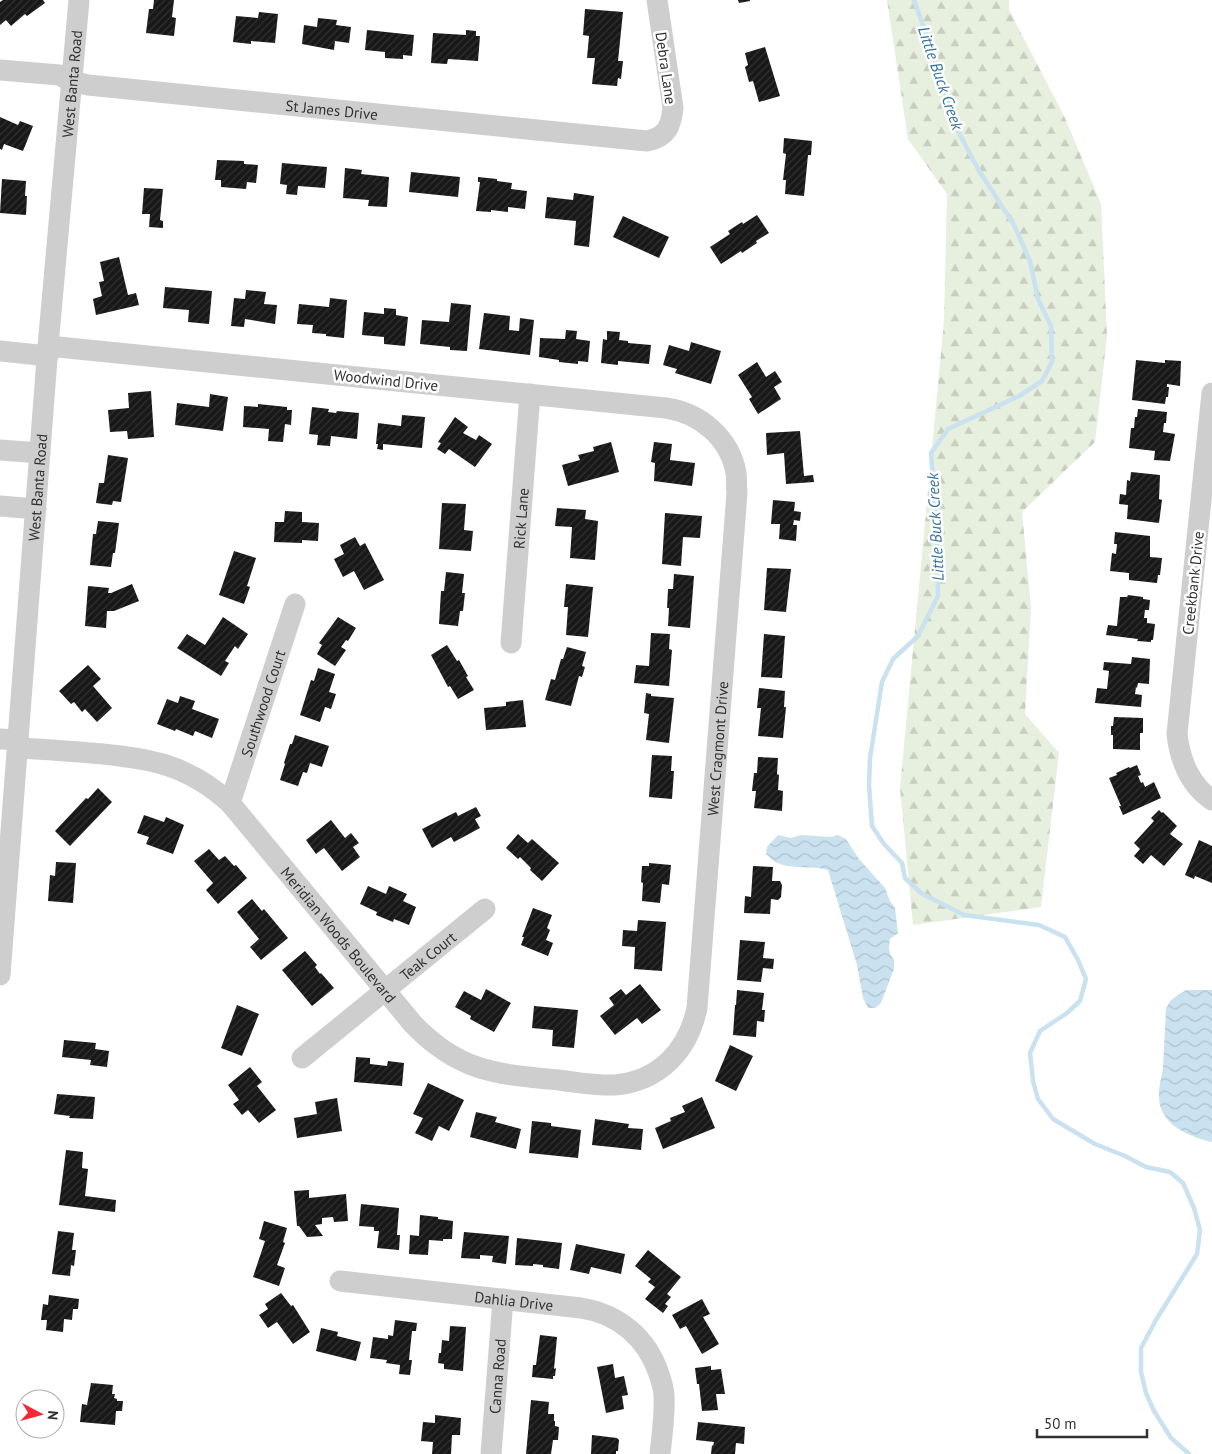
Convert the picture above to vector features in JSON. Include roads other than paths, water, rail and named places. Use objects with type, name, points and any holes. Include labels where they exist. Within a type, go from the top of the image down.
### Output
[{"type":"street","name":"West Banta Road","points":[[0,975],[11,749],[36,509],[78,0]]},
{"type":"street","name":"Debra Lane","points":[[657,0],[673,108],[671,121],[664,134]]},
{"type":"street","name":"St James Drive","points":[[0,70],[59,75],[71,81],[88,85],[642,141],[654,139],[664,134]]},
{"type":"street","name":"Woodwind Drive","points":[[0,351],[48,351],[530,394],[672,409],[698,418],[716,433]]},
{"type":"street","name":"Creekbank Drive","points":[[1212,392],[1208,465],[1177,734],[1182,760],[1190,776],[1201,791],[1212,800]]},
{"type":"street","name":"Rick Lane","points":[[510,643],[530,394]]},
{"type":"street","name":"West Cragmont Drive","points":[[670,1061],[688,1037],[697,1008],[737,493],[733,461],[716,433]]},
{"type":"street","points":[[0,450],[40,453]]},
{"type":"street","points":[[0,506],[36,509]]},
{"type":"street","name":"Southwood Court","points":[[230,803],[295,604]]},
{"type":"street","name":"Meridian Woods Boulevard","points":[[11,749],[124,756],[158,762],[202,781],[230,803],[414,1024],[439,1047],[463,1062],[488,1071],[508,1075],[614,1085],[626,1084],[643,1078],[670,1061]]},
{"type":"street","name":"Teak Court","points":[[302,1058],[484,909]]},
{"type":"street","name":"Dahlia Drive","points":[[340,1281],[581,1308],[607,1315],[625,1325],[640,1339],[651,1355],[662,1382],[665,1406],[660,1454]]},
{"type":"street","name":"Canna Road","points":[[491,1454],[503,1299]]},
{"type":"water","points":[[778,835],[791,838],[801,835],[831,837],[838,835],[846,839],[859,859],[885,888],[895,908],[898,933],[890,939],[889,947],[890,954],[894,960],[894,969],[881,1003],[875,1008],[868,1008],[863,998],[857,965],[828,870],[788,866],[775,862],[766,854],[767,847]]},
{"type":"water","points":[[1186,990],[1212,990],[1212,1142],[1186,1133],[1170,1122],[1165,1116],[1159,1098],[1163,1067],[1166,1008],[1171,1000]]},
{"type":"waterway","name":"Little Buck Creek","points":[[914,0],[957,129],[978,169],[1014,225],[1030,261],[1038,299],[1051,326],[1052,362],[1042,381],[1019,396],[948,429],[931,453],[937,542],[938,596],[918,636],[893,659],[882,682],[870,758],[869,785],[872,826],[884,844],[902,863],[905,878],[921,893],[964,915],[1039,925],[1065,937],[1078,960],[1086,979],[1080,1001],[1067,1013],[1040,1031],[1030,1053],[1033,1081],[1038,1099],[1053,1119],[1095,1144],[1146,1167],[1170,1172],[1183,1183],[1194,1208],[1200,1230],[1197,1254],[1141,1348],[1141,1372],[1146,1393],[1154,1411],[1171,1438],[1189,1454]]}]
